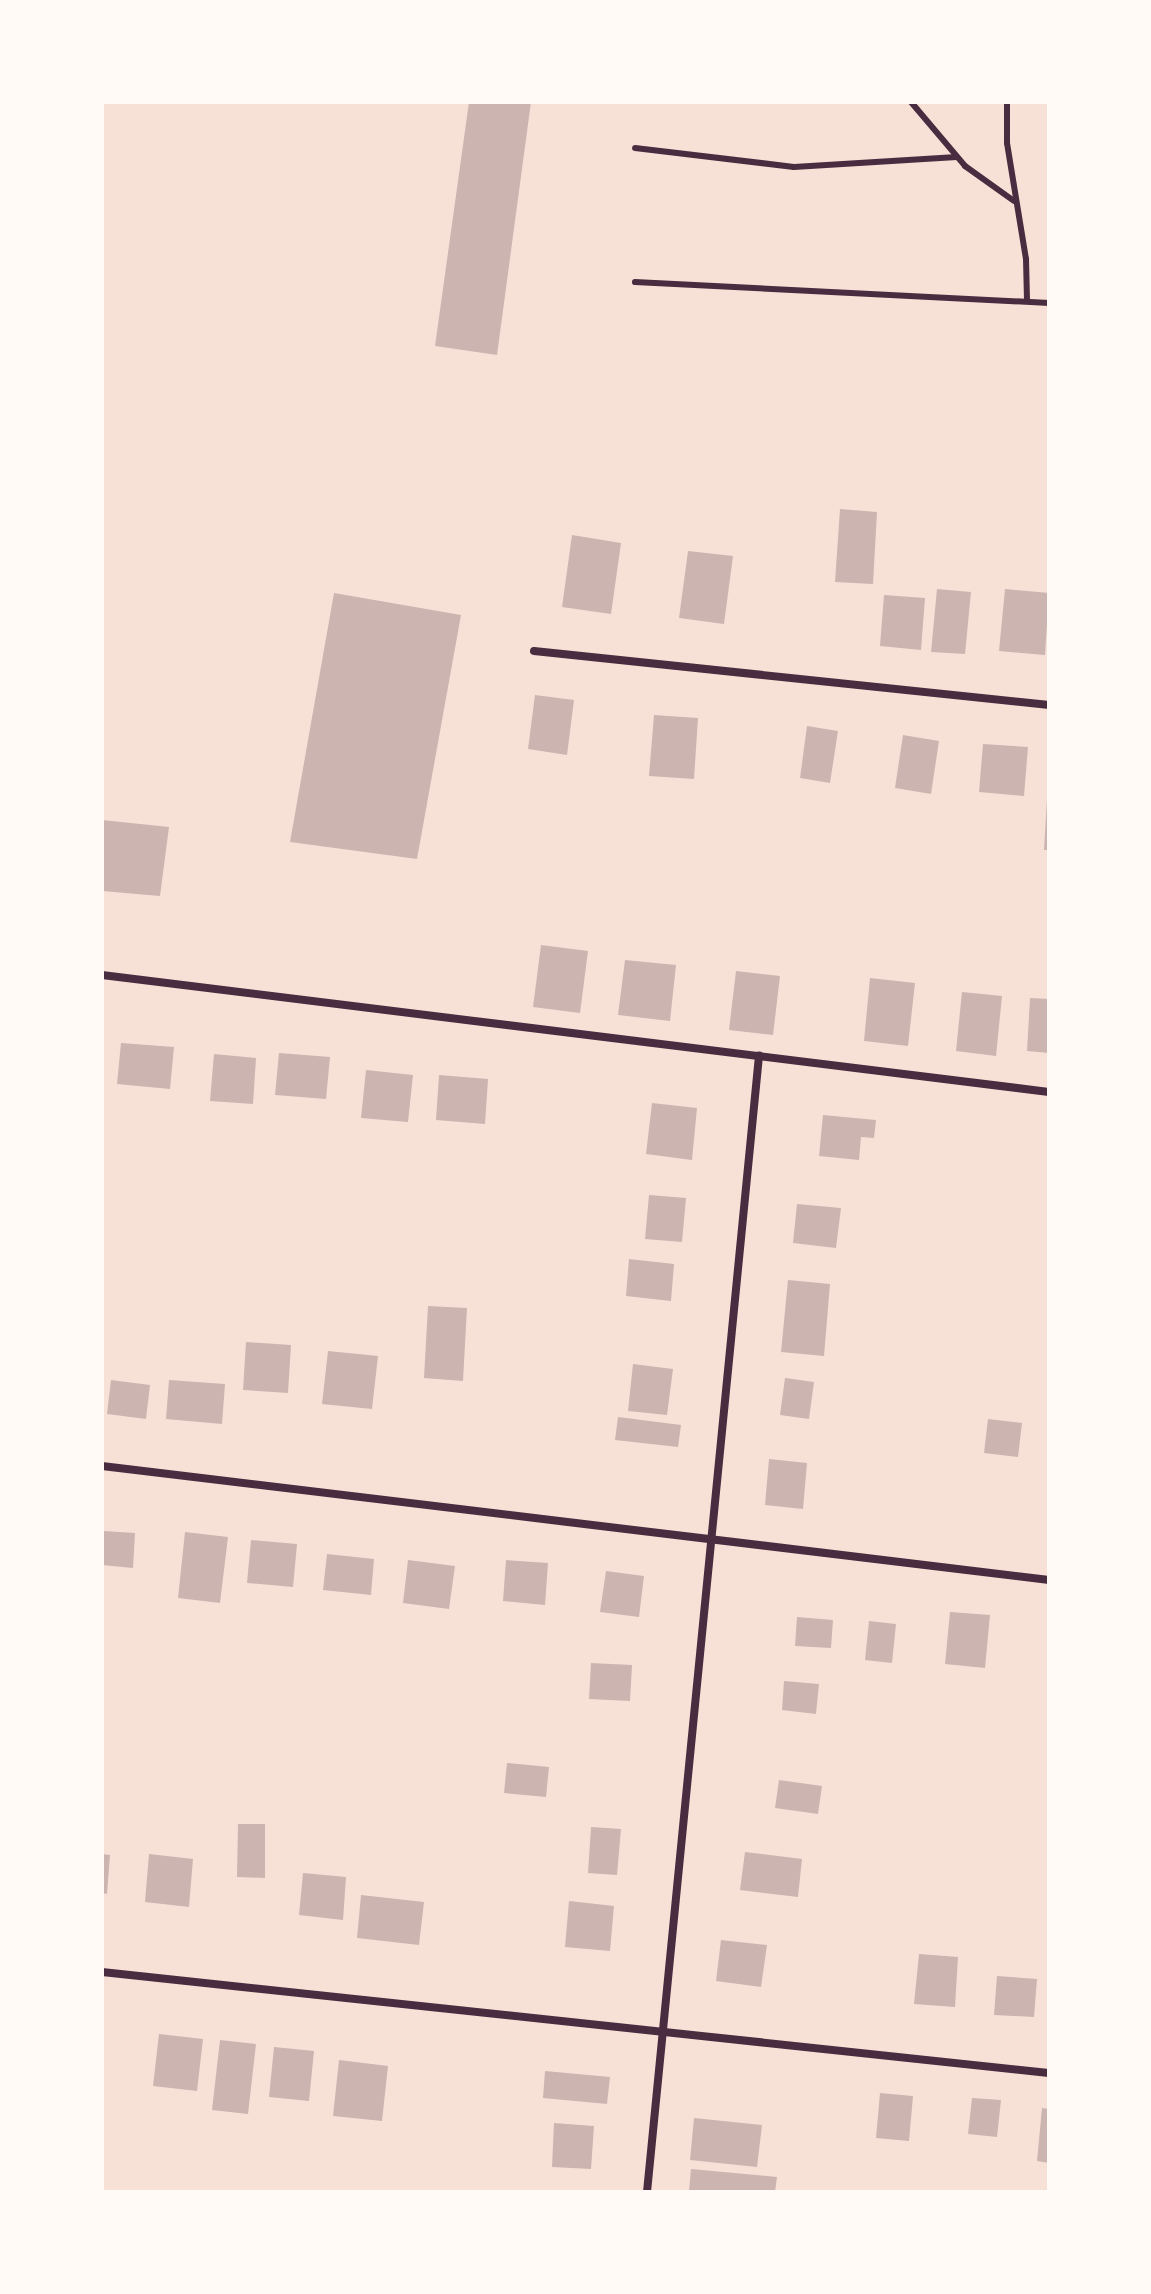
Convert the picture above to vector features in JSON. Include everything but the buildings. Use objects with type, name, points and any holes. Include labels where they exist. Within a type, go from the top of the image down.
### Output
[{"type":"street","points":[[534,651],[1049,705]]},
{"type":"street","points":[[102,975],[1049,1092]]},
{"type":"street","points":[[647,2192],[759,1056]]},
{"type":"street","points":[[102,1466],[712,1543],[1049,1580]]},
{"type":"street","points":[[102,1972],[1049,2073]]},
{"type":"lane","points":[[911,102],[957,157],[1014,201]]},
{"type":"lane","points":[[1007,102],[1014,201],[1026,259],[1027,299]]},
{"type":"lane","points":[[635,148],[794,167],[957,157]]},
{"type":"lane","points":[[635,282],[1027,299],[1049,303]]}]
